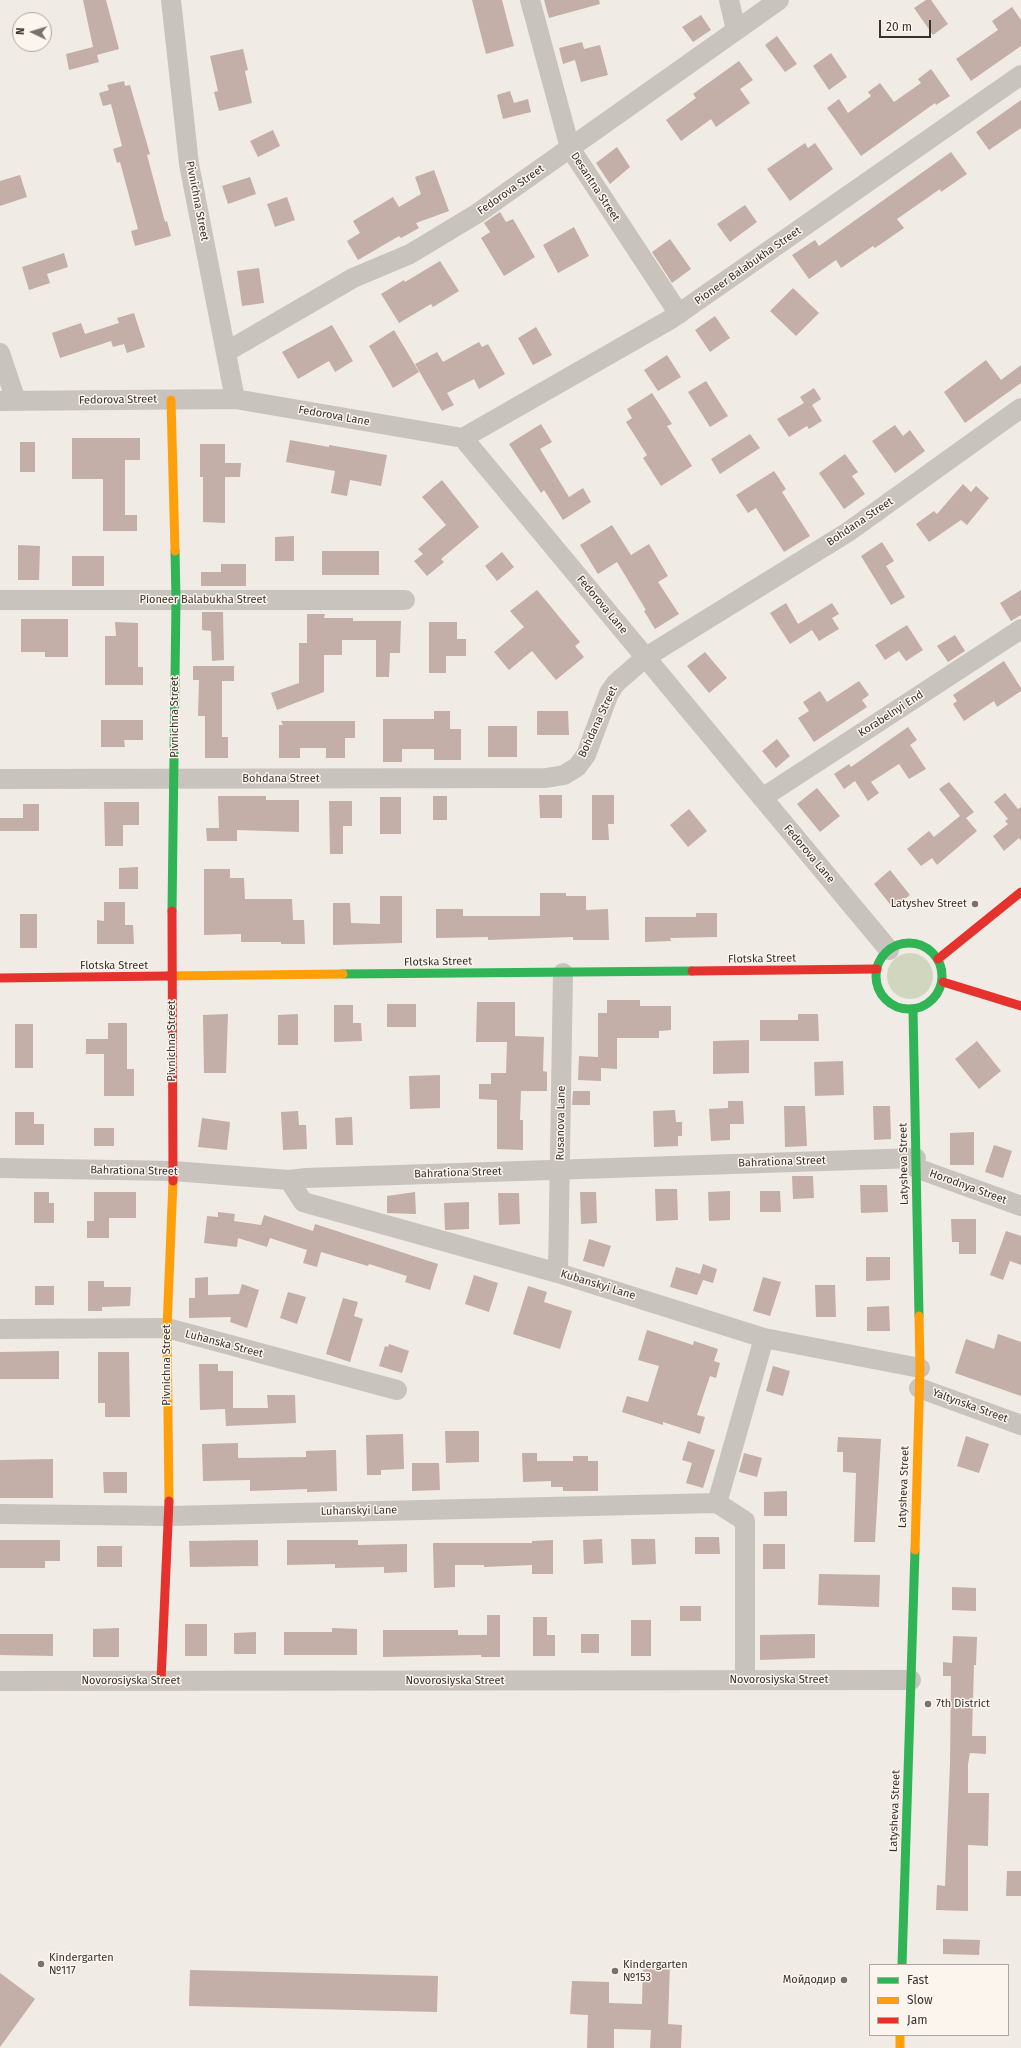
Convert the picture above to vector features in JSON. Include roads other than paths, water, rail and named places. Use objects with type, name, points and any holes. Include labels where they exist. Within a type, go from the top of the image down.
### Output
[{"type":"street","name":"Pivnichna Street","points":[[171,0],[189,164],[235,399]]},
{"type":"street","name":"Desantna Street","points":[[530,0],[570,148],[678,314]]},
{"type":"street","points":[[729,0],[736,30]]},
{"type":"street","name":"Fedorova Street","points":[[226,352],[353,278],[410,254],[478,213],[779,0]]},
{"type":"street","name":"Pioneer Balabukha Street","points":[[463,438],[678,314],[1021,75]]},
{"type":"street","points":[[0,353],[8,401]]},
{"type":"street","name":"Fedorova Street","points":[[8,401],[235,399]]},
{"type":"street","name":"Fedorova Lane","points":[[235,399],[463,438],[889,950]]},
{"type":"street","name":"Pivnichna Street","points":[[162,1681],[169,1516],[167,1328],[173,1172],[172,977],[176,600],[171,400]]},
{"type":"street","name":"Bohdana Street","points":[[0,779],[546,778],[564,775],[577,767],[586,755],[609,693],[616,683],[646,657],[848,532],[1021,408]]},
{"type":"street","name":"Pioneer Balabukha Street","points":[[0,600],[406,600]]},
{"type":"street","name":"Korabelnyi End","points":[[762,798],[1021,629]]},
{"type":"street","points":[[938,959],[1021,892]]},
{"type":"street","points":[[915,943],[928,949],[938,959],[942,970],[943,982],[937,995],[927,1005],[913,1010],[900,1009],[889,1003],[881,994],[876,982],[877,969],[881,959],[889,950],[901,944],[915,943]]},
{"type":"street","name":"Flotska Street","points":[[0,978],[877,969]]},
{"type":"street","name":"Rusanova Lane","points":[[558,1273],[563,973]]},
{"type":"street","points":[[943,982],[1021,1006]]},
{"type":"street","name":"Latysheva Street","points":[[902,1964],[920,1368],[913,1010]]},
{"type":"street","name":"Bahrationa Street","points":[[0,1168],[173,1172],[289,1180],[560,1170],[916,1163]]},
{"type":"street","name":"Horodnya Street","points":[[916,1163],[1021,1206]]},
{"type":"street","name":"Kubanskyi Lane","points":[[289,1180],[303,1202],[558,1273],[764,1338],[920,1368]]},
{"type":"street","name":"Luhanska Street","points":[[0,1329],[167,1328],[397,1390]]},
{"type":"street","points":[[745,1680],[745,1521],[717,1503],[764,1338]]},
{"type":"street","name":"Yaltynska Street","points":[[919,1388],[1021,1425]]},
{"type":"street","name":"Luhanskyi Lane","points":[[0,1514],[169,1516],[717,1503]]},
{"type":"street","name":"Novorosiyska Street","points":[[0,1681],[911,1680]]},
{"type":"street","points":[[900,2036],[900,2048]]},
{"type":"place","name":"Latyshev Street","points":[[975,904]]},
{"type":"place","name":"7th District","points":[[928,1704]]},
{"type":"place","name":"Kindergarten №117","points":[[41,1964]]},
{"type":"place","name":"Kindergarten №153","points":[[615,1971]]},
{"type":"place","name":"Мойдодир","points":[[844,1980]]}]
